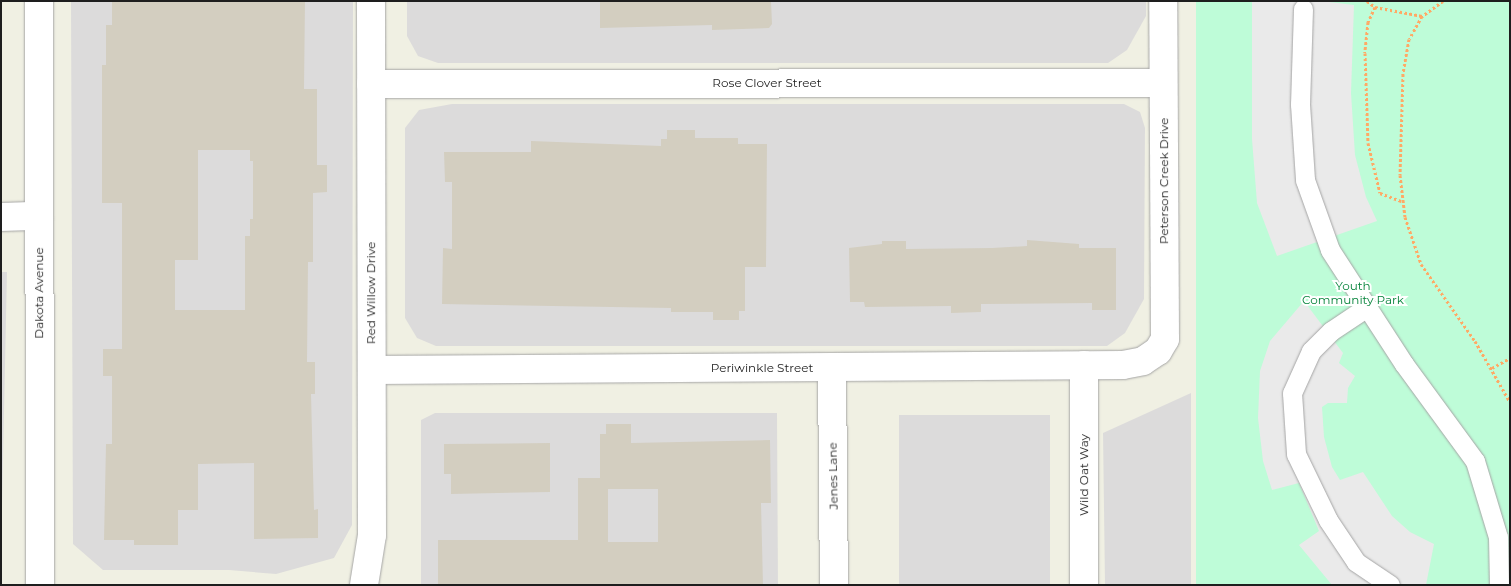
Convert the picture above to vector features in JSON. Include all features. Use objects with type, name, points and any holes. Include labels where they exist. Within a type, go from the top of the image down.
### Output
[{"type":"street","name":"Dakota Avenue","points":[[39,1],[40,585]]},
{"type":"street","name":"Red Willow Drive","points":[[364,585],[372,536],[371,1]]},
{"type":"street","name":"Peterson Creek Drive","points":[[1152,357],[1165,339],[1163,1]]},
{"type":"street","name":"Rose Clover Street","points":[[371,84],[1163,83]]},
{"type":"street","points":[[1,217],[39,216]]},
{"type":"street","name":"Periwinkle Street","points":[[372,370],[1123,366],[1152,357]]},
{"type":"street","name":"Wild Oat Way","points":[[1084,366],[1084,585]]},
{"type":"street","name":"Jenes Lane","points":[[832,367],[834,585]]},
{"type":"lane","points":[[1303,8],[1300,104],[1305,180],[1330,250],[1367,307],[1475,461],[1498,537],[1499,585]]},
{"type":"lane","points":[[1367,307],[1331,331],[1311,351],[1292,393],[1296,454],[1328,520],[1356,562],[1390,585]]},
{"type":"path","points":[[1367,1],[1375,7],[1422,16]]},
{"type":"path","points":[[1443,1],[1422,16],[1409,39],[1402,74],[1400,129],[1405,217],[1421,264],[1492,368],[1510,402]]},
{"type":"path","points":[[1375,7],[1368,22],[1365,53],[1368,143],[1380,193],[1403,202]]},
{"type":"path","points":[[1492,368],[1510,358]]},
{"type":"shaded area","points":[[71,1],[353,1],[352,525],[334,558],[276,574],[229,570],[103,570],[73,544]]},
{"type":"shaded area","points":[[407,1],[1146,1],[1146,16],[1127,50],[1108,63],[438,63],[418,56],[407,36]]},
{"type":"shaded area","points":[[1252,1],[1321,1],[1354,5],[1351,93],[1355,155],[1366,197],[1377,221],[1277,256],[1257,203],[1252,139]]},
{"type":"shaded area","points":[[452,104],[1124,104],[1140,112],[1145,128],[1144,299],[1125,333],[1107,346],[436,346],[417,338],[405,318],[405,128],[419,110]]},
{"type":"shaded area","points":[[1,272],[7,272],[1,554]]},
{"type":"shaded area","points":[[1304,301],[1343,353],[1339,363],[1355,376],[1348,388],[1347,403],[1328,403],[1322,407],[1324,437],[1332,467],[1340,480],[1363,472],[1392,516],[1410,532],[1434,544],[1426,585],[1332,585],[1299,545],[1319,531],[1299,483],[1272,490],[1263,461],[1258,418],[1260,371],[1270,341]]},
{"type":"shaded area","points":[[1191,393],[1191,585],[1105,585],[1103,433]]},
{"type":"shaded area","points":[[435,413],[777,413],[778,585],[421,585],[421,420]]},
{"type":"shaded area","points":[[899,415],[1050,415],[1050,585],[899,585]]},
{"type":"green space","name":"Youth Community Park","points":[[1196,1],[1510,1],[1510,585],[1196,585]]},
{"type":"building","points":[[112,1],[305,1],[304,89],[317,89],[317,165],[327,165],[327,192],[313,193],[313,262],[308,262],[307,362],[315,362],[315,394],[311,394],[314,510],[318,509],[318,538],[254,539],[254,463],[198,464],[198,510],[178,510],[178,545],[134,545],[134,540],[104,540],[106,444],[112,444],[112,376],[103,376],[103,349],[122,349],[122,203],[102,203],[102,65],[106,65],[106,25],[112,25]],"holes":[[[198,150],[250,150],[250,161],[253,161],[253,219],[250,219],[250,236],[245,236],[245,310],[175,310],[175,260],[198,260]]]},
{"type":"building","points":[[600,1],[771,1],[772,24],[769,28],[712,30],[712,25],[600,28]]},
{"type":"building","points":[[667,130],[695,130],[695,138],[738,138],[738,144],[767,144],[766,267],[745,267],[745,311],[739,311],[739,320],[713,320],[713,312],[671,312],[671,308],[442,304],[443,248],[452,249],[452,182],[445,182],[444,152],[531,152],[531,141],[661,146],[661,139],[667,139]]},
{"type":"building","points":[[1027,240],[1079,244],[1079,248],[1116,248],[1116,310],[1092,310],[1092,303],[981,304],[981,312],[951,313],[951,306],[865,307],[864,302],[850,302],[849,248],[882,244],[882,241],[906,241],[906,249],[992,248],[1027,246]]},
{"type":"building","points":[[606,424],[631,424],[631,443],[770,440],[771,503],[761,503],[763,585],[438,585],[438,540],[578,540],[578,478],[600,478],[600,434],[606,434]],"holes":[[[608,489],[658,489],[658,542],[608,542]]]},
{"type":"building","points":[[550,443],[550,492],[451,494],[451,474],[444,474],[444,444]]}]
